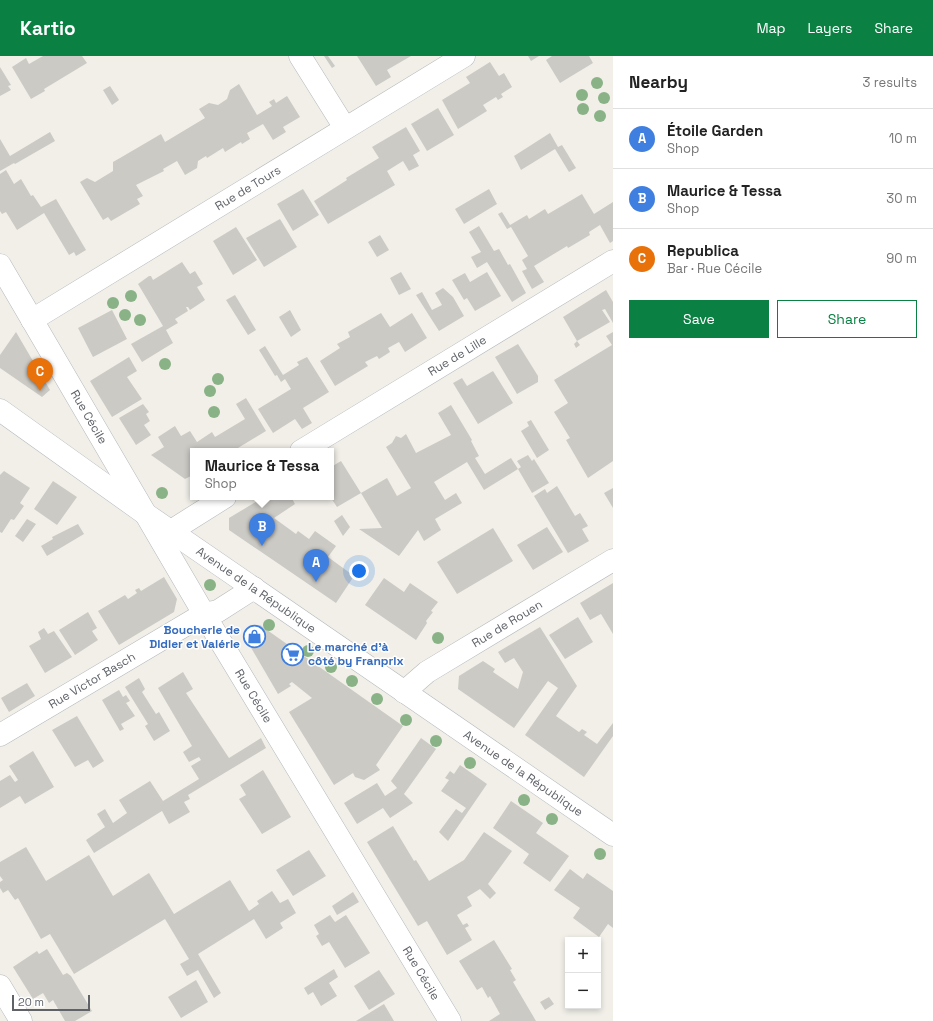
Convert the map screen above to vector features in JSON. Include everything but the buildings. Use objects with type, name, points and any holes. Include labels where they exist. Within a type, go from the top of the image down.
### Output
[{"type":"street","points":[[300,56],[344,128]]},
{"type":"street","name":"Rue de Tours","points":[[32,320],[464,56]]},
{"type":"street","name":"Rue de Lille","points":[[306,448],[613,261]]},
{"type":"street","name":"Rue Cécile","points":[[0,265],[204,614],[450,1021]]},
{"type":"street","name":"Avenue de la République","points":[[0,410],[147,515],[613,835]]},
{"type":"street","points":[[171,531],[220,500]]},
{"type":"street","name":"Rue de Rouen","points":[[404,692],[427,672],[613,560]]},
{"type":"street","name":"Rue Victor Basch","points":[[0,735],[204,614],[218,611],[254,588]]},
{"type":"street","points":[[0,986],[21,1021]]},
{"type":"place","name":"Republica","points":[[40,391]]},
{"type":"place","name":"Maurice & Tessa","points":[[262,546]]},
{"type":"place","name":"Étoile Garden","points":[[316,582]]},
{"type":"place","name":"Boucherie de Didier et Valérie","points":[[255,637]]},
{"type":"place","name":"Le marché d'à côté by Franprix","points":[[293,654]]}]
